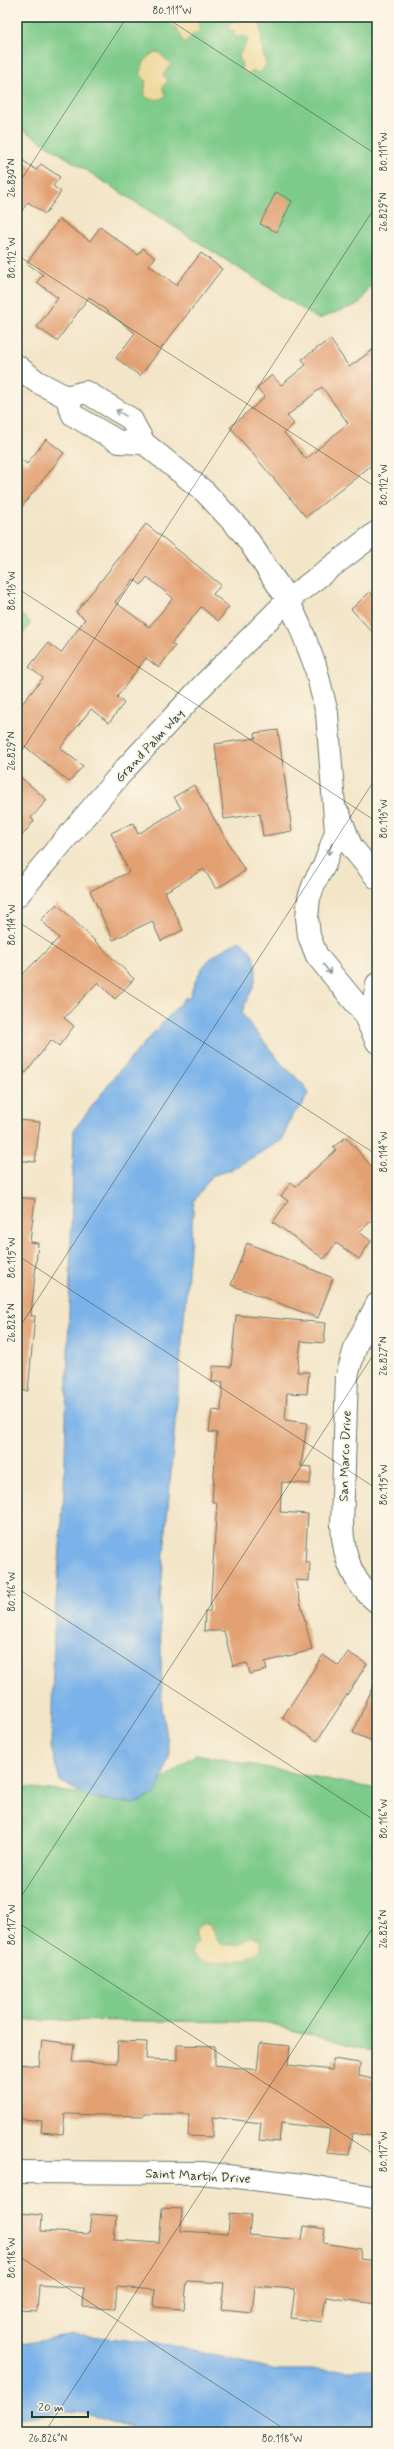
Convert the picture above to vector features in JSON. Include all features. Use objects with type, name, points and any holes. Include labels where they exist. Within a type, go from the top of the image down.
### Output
[{"type":"street","points":[[17,366],[36,381],[66,397],[73,415],[119,442],[144,443],[205,492],[244,534],[288,600],[315,665],[327,713],[334,797],[336,832],[324,866],[315,881],[309,898],[307,917],[309,936],[317,956],[353,997],[375,1036]]},
{"type":"street","name":"Grand Palm Way","points":[[17,896],[125,769],[206,683],[288,600],[377,532]]},
{"type":"street","points":[[334,797],[343,830],[351,846],[377,878]]},
{"type":"street","points":[[375,1036],[373,1001],[377,984]]},
{"type":"street","name":"San Marco Drive","points":[[377,1304],[356,1345],[348,1376],[342,1525],[343,1545],[348,1565],[358,1583],[377,1602]]},
{"type":"street","name":"Saint Martin Drive","points":[[17,2172],[202,2173],[297,2184],[377,2198]]},
{"type":"green space","points":[[17,17],[377,17],[377,276],[359,304],[318,319],[17,126]]},
{"type":"green space","points":[[17,611],[31,623],[17,641]]},
{"type":"green space","points":[[196,1754],[377,1789],[377,2052],[260,2022],[17,2020],[17,1786],[135,1800]]},
{"type":"sand","points":[[173,17],[198,17],[199,33],[194,33],[187,42],[183,42],[180,33],[171,23]]},
{"type":"sand","points":[[242,17],[253,17],[261,24],[262,48],[266,65],[260,73],[253,71],[248,74],[243,71],[239,55],[248,40],[245,36],[235,38],[234,31],[228,29],[229,25]]},
{"type":"sand","points":[[158,52],[171,64],[163,75],[168,80],[162,88],[166,95],[161,99],[151,99],[146,97],[146,81],[141,75],[141,71],[145,60],[154,53]]},
{"type":"sand","points":[[204,1922],[211,1925],[216,1938],[223,1945],[237,1945],[252,1937],[260,1940],[261,1949],[249,1957],[238,1960],[215,1963],[204,1962],[196,1958],[191,1952],[197,1942],[195,1935],[197,1928]]},
{"type":"water","points":[[240,941],[249,949],[256,966],[254,985],[242,1014],[281,1063],[304,1085],[308,1094],[302,1106],[293,1114],[282,1140],[231,1170],[211,1176],[194,1201],[160,1601],[162,1708],[170,1754],[156,1794],[134,1804],[90,1798],[60,1781],[51,1747],[54,1629],[64,1492],[74,1130],[114,1077],[186,997],[189,999],[197,978],[206,963],[212,957],[229,946]]},
{"type":"water","points":[[73,2334],[169,2345],[277,2370],[377,2370],[377,2432],[144,2432],[77,2411],[17,2418],[17,2347],[22,2343]]},
{"type":"building","points":[[17,156],[36,170],[41,164],[60,177],[53,186],[61,192],[45,214],[28,202],[17,217]]},
{"type":"building","points":[[276,192],[292,201],[277,232],[260,224]]},
{"type":"building","points":[[59,219],[90,241],[100,227],[138,255],[143,248],[155,258],[149,265],[176,285],[201,253],[222,269],[140,376],[116,358],[135,333],[89,297],[57,341],[37,327],[58,298],[37,282],[43,275],[27,263]]},
{"type":"building","points":[[330,339],[349,367],[377,347],[377,461],[306,517],[230,427],[265,397],[257,388],[272,375],[281,385],[306,365],[302,359]],"holes":[[[322,387],[348,423],[306,459],[284,433],[294,424],[287,416]]]},
{"type":"building","points":[[46,439],[64,453],[17,513],[17,456],[27,464]]},
{"type":"building","points":[[146,524],[221,585],[213,594],[229,607],[218,621],[201,607],[171,644],[175,646],[159,668],[146,658],[117,697],[124,703],[109,723],[91,709],[60,748],[83,766],[69,782],[17,740],[17,710],[43,678],[29,667],[48,643],[61,653],[85,619],[76,612]],"holes":[[[147,577],[173,598],[149,627],[115,602],[134,579],[141,585]]]},
{"type":"building","points":[[370,592],[377,600],[377,637],[351,609]]},
{"type":"building","points":[[278,730],[292,831],[263,836],[260,814],[224,819],[215,744],[256,738],[255,733]]},
{"type":"building","points":[[17,774],[47,800],[31,818],[34,821],[17,842]]},
{"type":"building","points":[[194,785],[245,871],[216,889],[204,869],[165,892],[183,930],[161,941],[152,921],[113,940],[90,891],[129,872],[111,833],[133,823],[138,834],[181,808],[174,797]]},
{"type":"building","points":[[57,904],[134,979],[115,999],[98,982],[64,1018],[74,1026],[59,1046],[51,1040],[26,1073],[17,1066],[17,980],[59,938],[41,920]]},
{"type":"building","points":[[17,1120],[40,1122],[35,1162],[17,1160]]},
{"type":"building","points":[[346,1137],[377,1173],[377,1216],[359,1232],[371,1241],[359,1259],[336,1243],[324,1259],[273,1222],[288,1201],[281,1196],[291,1182],[296,1186],[336,1150],[333,1147]]},
{"type":"building","points":[[17,1197],[35,1199],[30,1242],[38,1243],[31,1316],[35,1316],[28,1391],[17,1390]]},
{"type":"building","points":[[247,1243],[333,1278],[318,1318],[231,1285]]},
{"type":"building","points":[[236,1315],[326,1323],[324,1343],[301,1341],[297,1372],[309,1372],[307,1394],[287,1393],[285,1420],[307,1423],[301,1466],[312,1467],[310,1484],[282,1482],[280,1512],[308,1514],[305,1562],[310,1562],[309,1581],[295,1580],[312,1650],[265,1662],[267,1670],[250,1674],[247,1663],[233,1666],[224,1631],[204,1631],[205,1611],[210,1611],[217,1502],[212,1502],[217,1433],[209,1432],[212,1410],[221,1411],[223,1382],[212,1382],[213,1366],[231,1367]]},
{"type":"building","points":[[348,1652],[367,1664],[317,1741],[282,1718],[323,1655],[339,1666]]},
{"type":"building","points":[[377,1677],[377,1743],[353,1733]]},
{"type":"building","points":[[42,2040],[74,2044],[72,2062],[117,2063],[118,2041],[147,2042],[146,2059],[177,2060],[177,2045],[215,2046],[215,2065],[257,2070],[260,2043],[290,2046],[288,2065],[332,2070],[333,2059],[360,2063],[359,2076],[377,2080],[377,2137],[352,2133],[349,2155],[327,2153],[330,2129],[281,2123],[279,2142],[259,2140],[261,2123],[213,2117],[213,2137],[188,2136],[189,2114],[144,2114],[144,2116],[65,2114],[63,2134],[41,2132],[42,2121],[17,2118],[17,2064],[39,2066]]},
{"type":"building","points":[[162,2208],[182,2209],[181,2231],[228,2234],[230,2213],[251,2215],[249,2235],[302,2240],[304,2226],[325,2229],[323,2243],[361,2249],[360,2259],[377,2261],[377,2304],[326,2297],[322,2322],[291,2318],[295,2289],[255,2286],[252,2313],[221,2310],[224,2283],[187,2281],[184,2309],[154,2307],[155,2290],[117,2287],[115,2309],[83,2307],[84,2288],[39,2285],[37,2311],[17,2310],[17,2213],[42,2215],[41,2231],[89,2234],[91,2214],[116,2216],[114,2240],[159,2243]]}]
